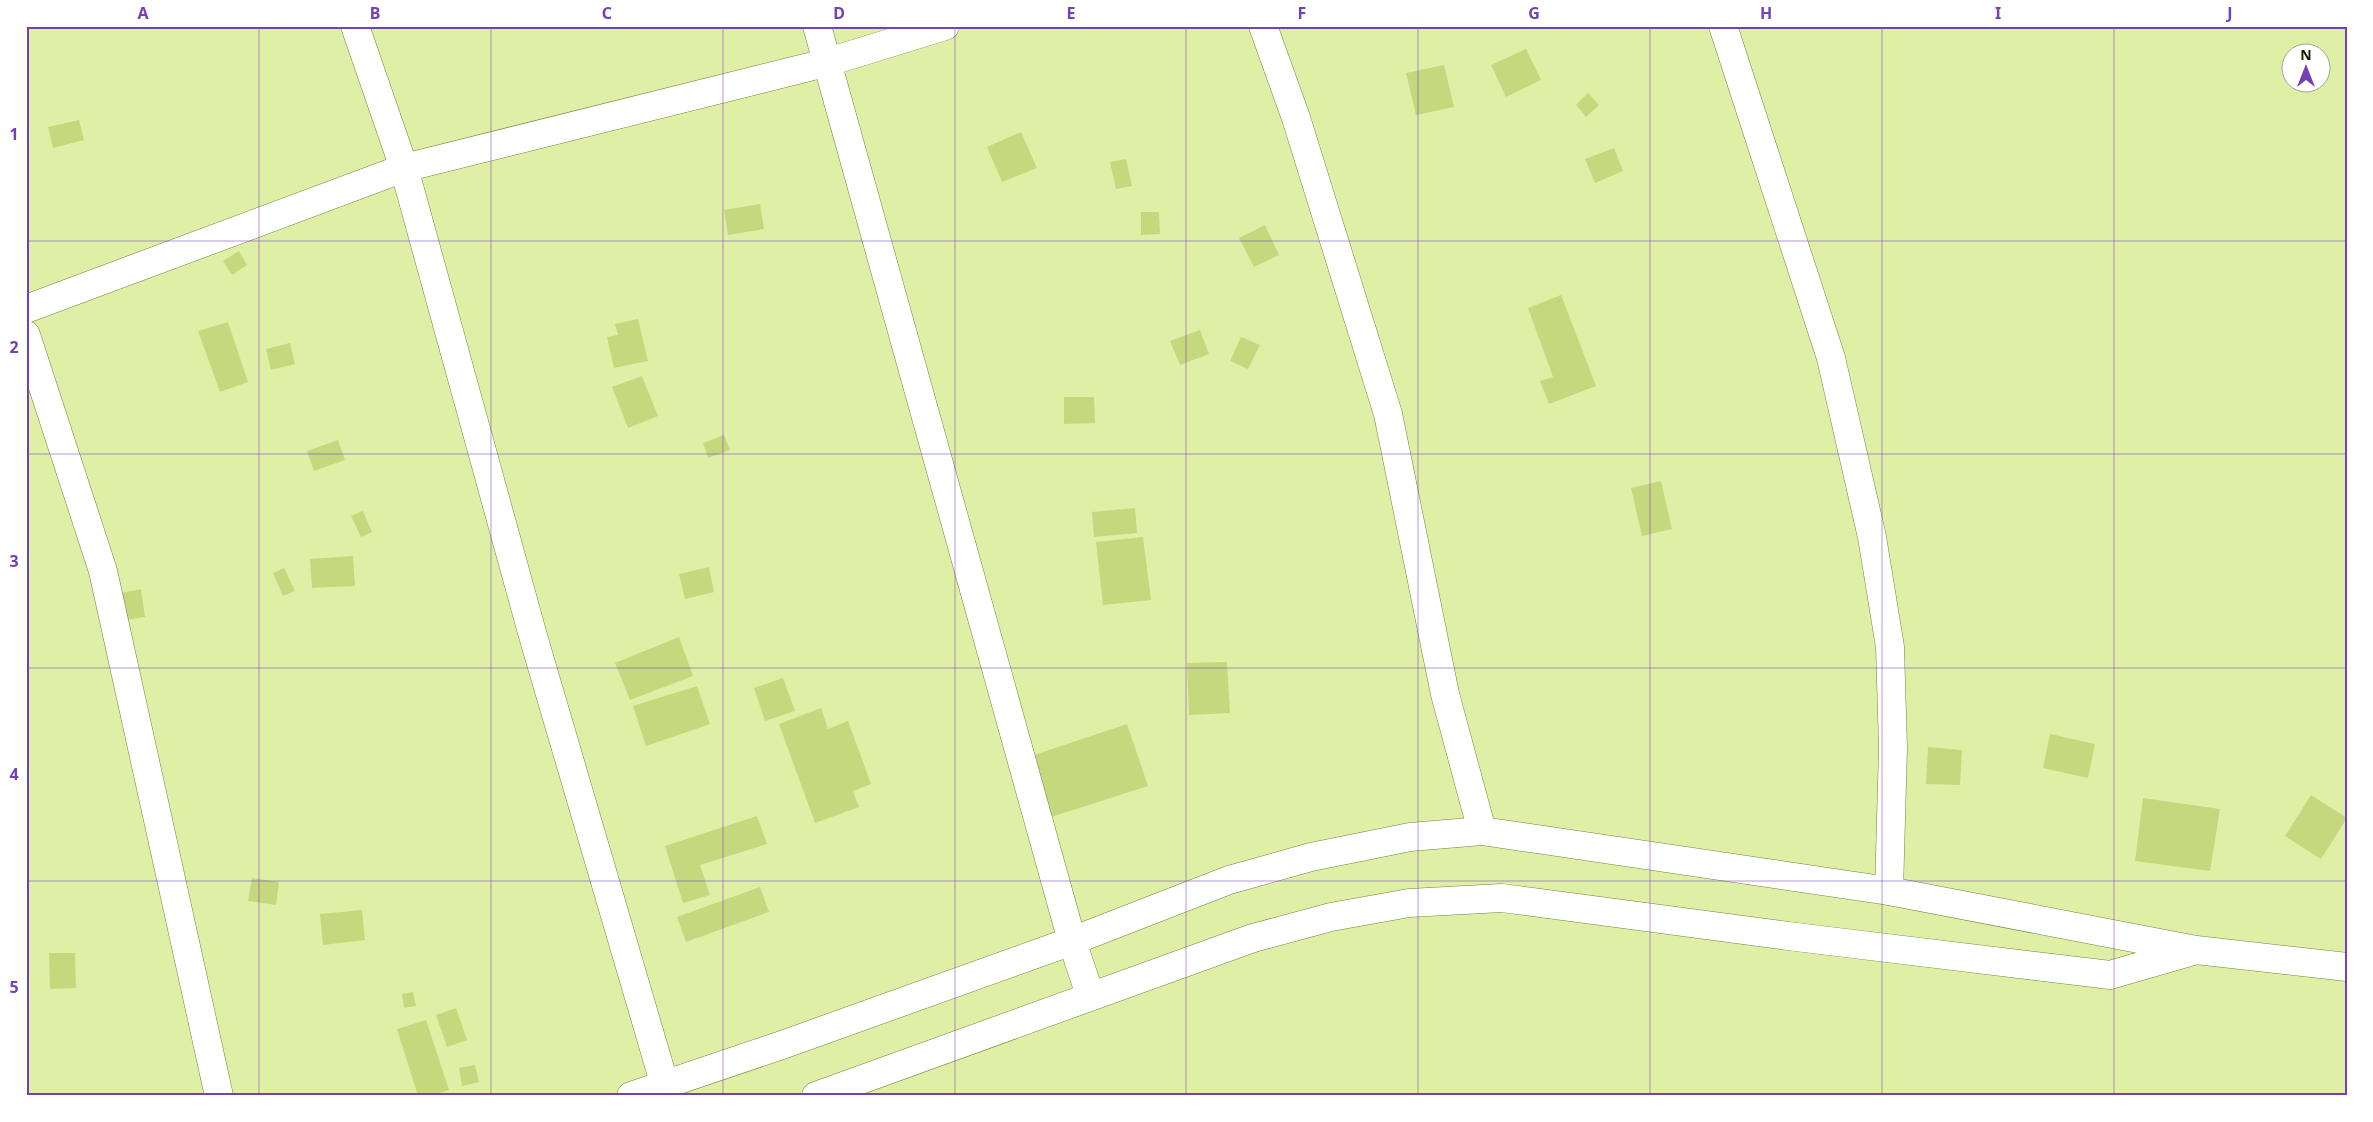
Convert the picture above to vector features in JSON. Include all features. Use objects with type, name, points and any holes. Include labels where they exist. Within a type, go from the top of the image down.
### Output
[{"type":"street","points":[[355,26],[404,168],[530,626],[667,1091]]},
{"type":"street","points":[[816,26],[1072,941],[1090,995]]},
{"type":"street","points":[[26,309],[404,168],[825,63],[945,26]]},
{"type":"street","points":[[1263,26],[1296,118],[1388,414],[1445,694],[1482,831]]},
{"type":"street","points":[[1723,26],[1831,358],[1872,537],[1890,646],[1893,748],[1889,891]]},
{"type":"street","points":[[26,336],[103,571],[219,1096]]},
{"type":"street","points":[[631,1096],[667,1091],[1072,941],[1229,880],[1310,857],[1410,837],[1482,831],[1889,891],[2196,950],[2347,967]]},
{"type":"street","points":[[816,1096],[1090,995],[1253,938],[1331,917],[1409,903],[1492,899],[2110,975],[2196,950]]},
{"type":"building","points":[[1526,49],[1541,80],[1506,97],[1491,65]]},
{"type":"building","points":[[1444,65],[1454,107],[1416,115],[1406,73]]},
{"type":"building","points":[[1588,93],[1599,105],[1586,117],[1576,105]]},
{"type":"building","points":[[79,120],[84,140],[53,148],[48,127]]},
{"type":"building","points":[[1021,132],[1037,168],[1002,182],[987,147]]},
{"type":"building","points":[[1614,148],[1623,171],[1595,183],[1585,159]]},
{"type":"building","points":[[1126,159],[1132,186],[1116,189],[1110,162]]},
{"type":"building","points":[[760,204],[764,229],[728,235],[724,210]]},
{"type":"building","points":[[1141,212],[1159,212],[1160,234],[1141,235]]},
{"type":"building","points":[[1265,225],[1279,255],[1254,267],[1239,238]]},
{"type":"building","points":[[239,251],[247,265],[232,275],[223,261]]},
{"type":"building","points":[[1561,295],[1596,386],[1549,404],[1540,381],[1553,377],[1528,308]]},
{"type":"building","points":[[638,319],[648,361],[614,368],[607,337],[618,335],[615,324]]},
{"type":"building","points":[[228,322],[248,382],[220,392],[198,331]]},
{"type":"building","points":[[1200,330],[1209,354],[1180,365],[1170,341]]},
{"type":"building","points":[[1241,337],[1260,345],[1248,369],[1230,361]]},
{"type":"building","points":[[290,343],[295,364],[271,370],[266,349]]},
{"type":"building","points":[[642,376],[658,416],[628,428],[612,387]]},
{"type":"building","points":[[1064,397],[1094,397],[1095,423],[1064,424]]},
{"type":"building","points":[[724,435],[730,450],[708,458],[703,443]]},
{"type":"building","points":[[338,440],[345,460],[314,471],[307,451]]},
{"type":"building","points":[[1661,481],[1672,529],[1642,536],[1631,488]]},
{"type":"building","points":[[1135,508],[1137,533],[1094,537],[1092,512]]},
{"type":"building","points":[[363,511],[372,532],[361,537],[351,516]]},
{"type":"building","points":[[1143,537],[1151,600],[1103,605],[1096,542]]},
{"type":"building","points":[[353,556],[355,586],[312,588],[310,559]]},
{"type":"building","points":[[709,567],[714,592],[685,599],[679,574]]},
{"type":"building","points":[[284,568],[295,591],[283,596],[273,573]]},
{"type":"building","points":[[141,589],[145,617],[119,621],[116,594]]},
{"type":"building","points":[[679,637],[693,676],[630,700],[615,663]]},
{"type":"building","points":[[1227,662],[1230,713],[1189,715],[1187,663]]},
{"type":"building","points":[[783,678],[795,711],[765,721],[754,688]]},
{"type":"building","points":[[697,686],[710,724],[646,746],[633,706]]},
{"type":"building","points":[[821,708],[828,729],[848,721],[871,784],[853,791],[859,807],[815,823],[779,724]]},
{"type":"building","points":[[1127,724],[1148,786],[1048,818],[1028,757]]},
{"type":"building","points":[[2050,734],[2095,744],[2088,778],[2043,768]]},
{"type":"building","points":[[1928,747],[1962,750],[1960,785],[1926,784]]},
{"type":"building","points":[[2311,795],[2347,818],[2321,859],[2285,836]]},
{"type":"building","points":[[2143,798],[2220,809],[2210,871],[2135,861]]},
{"type":"building","points":[[757,816],[767,844],[700,865],[710,895],[683,903],[665,846]]},
{"type":"building","points":[[252,878],[279,882],[276,905],[248,901]]},
{"type":"building","points":[[760,887],[769,912],[686,942],[677,917]]},
{"type":"building","points":[[362,910],[365,940],[323,945],[320,914]]},
{"type":"building","points":[[49,953],[75,953],[76,988],[50,989]]},
{"type":"building","points":[[413,992],[416,1006],[404,1008],[402,994]]},
{"type":"building","points":[[456,1008],[467,1040],[447,1047],[436,1015]]},
{"type":"building","points":[[426,1020],[449,1090],[429,1096],[418,1096],[397,1029]]},
{"type":"building","points":[[475,1065],[479,1082],[462,1086],[459,1068]]}]
